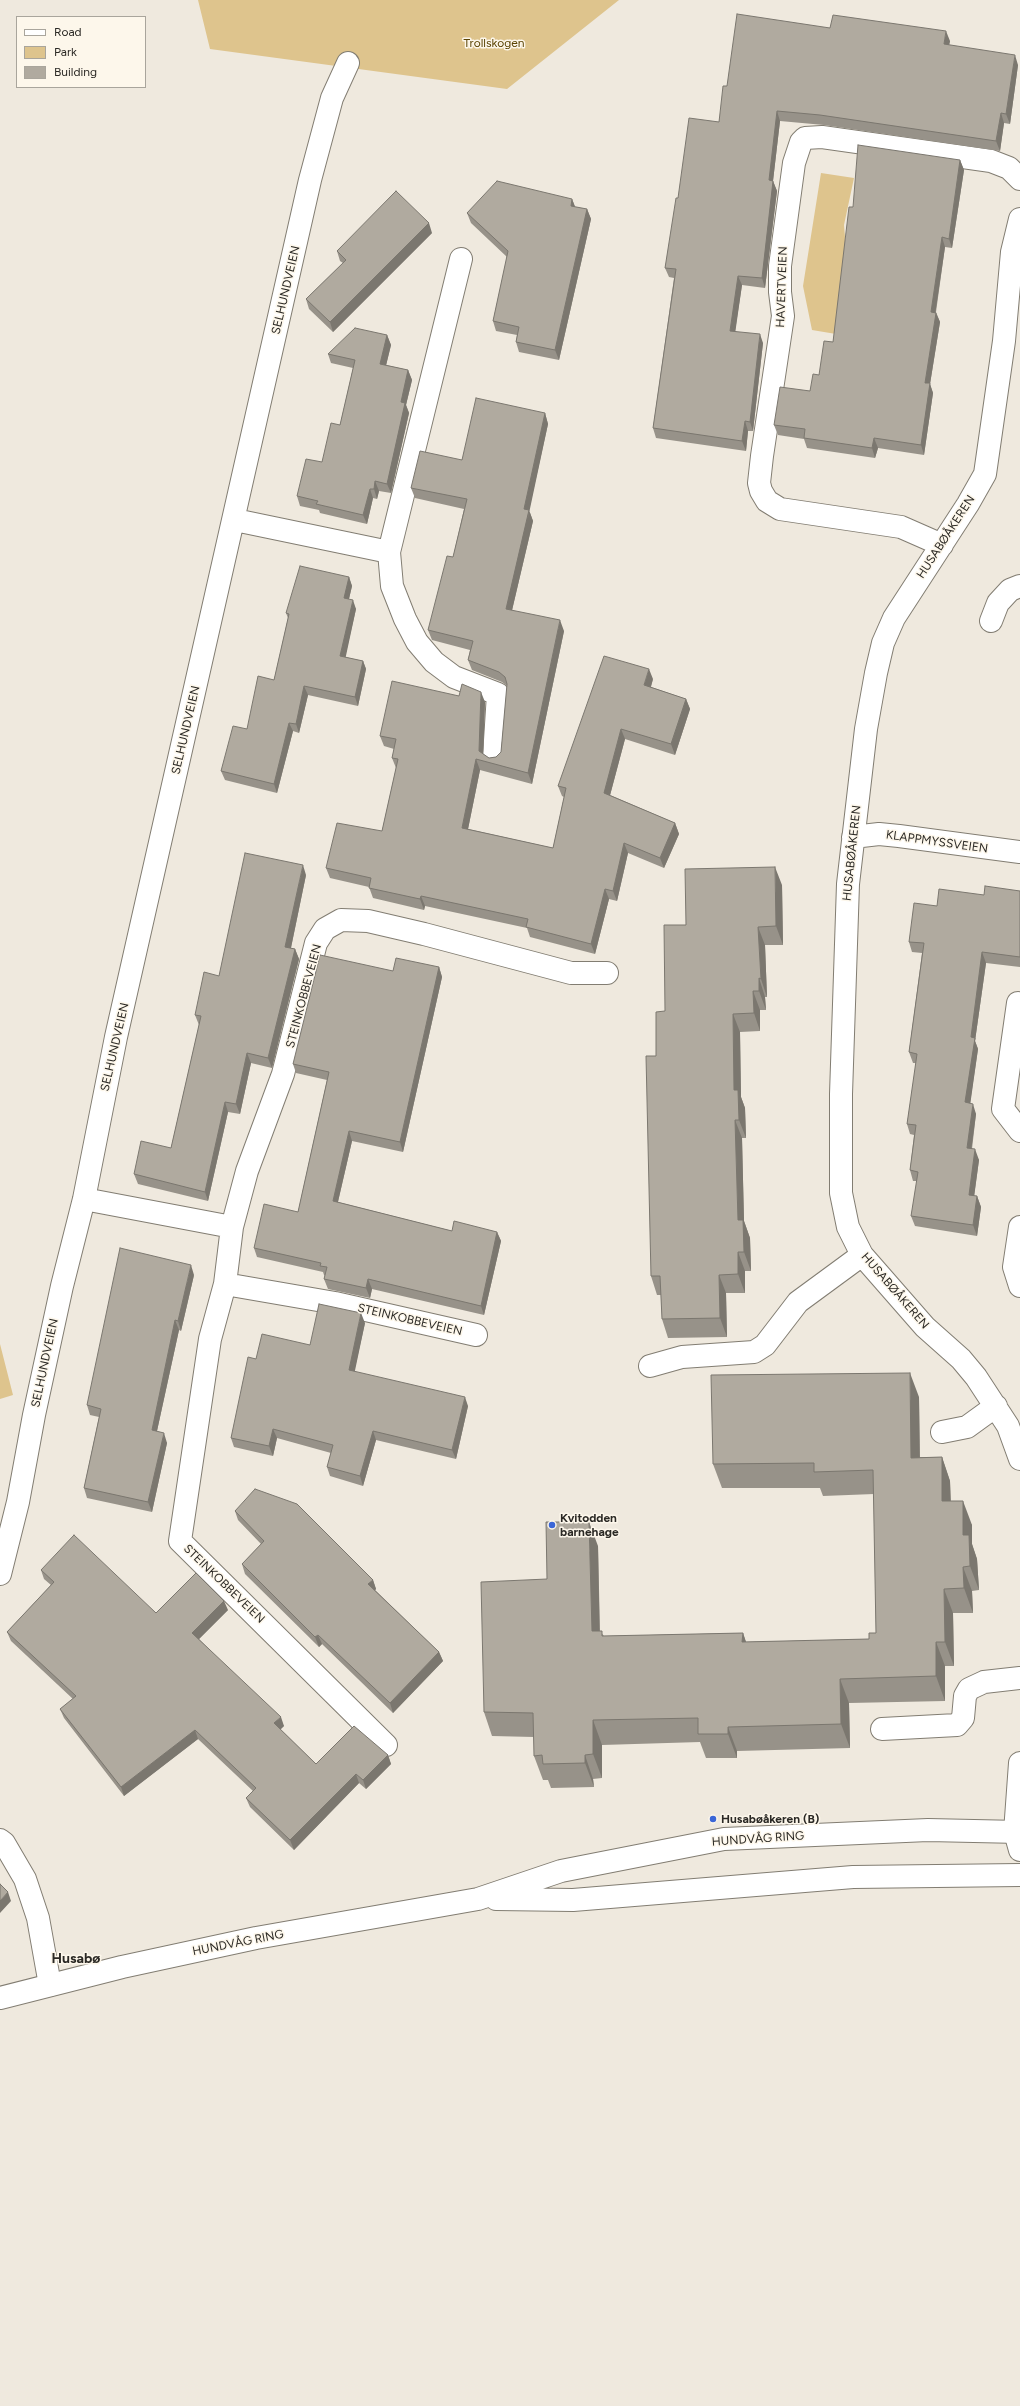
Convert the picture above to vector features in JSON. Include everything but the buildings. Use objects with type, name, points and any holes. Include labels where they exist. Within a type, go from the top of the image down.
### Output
[{"type":"street","name":"SELHUNDVEIEN","points":[[0,1574],[18,1502],[62,1286],[84,1199],[116,1037],[235,520],[312,173],[332,98],[348,63]]},
{"type":"street","name":"HAVERTVEIEN","points":[[942,545],[901,527],[780,509],[767,501],[761,491],[759,483],[762,456],[783,316],[780,292],[780,266],[794,163],[801,142],[804,138],[822,137],[991,161],[1009,168],[1020,179]]},
{"type":"street","name":"HUSABØÅKEREN","points":[[1020,219],[1012,252],[1003,349],[985,474],[942,545],[905,597],[888,629],[883,643],[866,729],[853,837],[845,942],[841,1193],[848,1227],[862,1255],[925,1327],[961,1359],[996,1406],[1008,1426],[1020,1459]]},
{"type":"street","points":[[461,259],[389,552],[392,586],[405,619],[417,642],[434,662],[454,677],[498,694],[494,756]]},
{"type":"street","points":[[235,520],[389,552]]},
{"type":"street","points":[[991,621],[998,602],[1010,590],[1020,586]]},
{"type":"street","name":"KLAPPMYSSVEIEN","points":[[853,837],[886,835],[1020,852]]},
{"type":"street","name":"STEINKOBBEVEIEN","points":[[386,1745],[180,1541],[210,1339],[225,1284],[232,1227],[250,1164],[283,1074],[316,943],[325,929],[340,920],[368,921],[468,944],[571,973],[607,973]]},
{"type":"street","points":[[1020,1004],[1018,1003],[1003,1109],[1020,1131]]},
{"type":"street","points":[[84,1199],[232,1227]]},
{"type":"street","points":[[1020,1227],[1014,1267],[1020,1286]]},
{"type":"street","points":[[650,1366],[682,1356],[754,1352],[765,1345],[798,1302],[862,1255]]},
{"type":"street","name":"STEINKOBBEVEIEN","points":[[225,1284],[335,1303],[476,1335]]},
{"type":"street","points":[[942,1432],[967,1426],[996,1406]]},
{"type":"street","points":[[882,1729],[957,1725],[963,1718],[965,1696],[969,1689],[984,1682],[1020,1678]]},
{"type":"street","points":[[1018,1838],[1020,1764]]},
{"type":"street","name":"HUNDVÅG RING","points":[[0,1998],[50,1985],[256,1938],[478,1899],[561,1872],[724,1839],[928,1830],[1018,1838]]},
{"type":"street","points":[[0,1840],[25,1879],[38,1918],[50,1985]]},
{"type":"street","name":"HUNDVÅG RING","points":[[478,1899],[573,1900],[853,1877],[1020,1875]]},
{"type":"green space","name":"Trollskogen","points":[[198,0],[619,0],[507,89],[210,49]]},
{"type":"green space","points":[[821,173],[854,178],[844,225],[847,261],[836,334],[812,330],[803,286]]},
{"type":"green space","points":[[0,1344],[13,1395],[0,1399]]},
{"type":"place","name":"Kvitodden barnehage","points":[[552,1525]]},
{"type":"place","name":"Husabøåkeren (B)","points":[[713,1819]]},
{"type":"district","name":"Husabø","points":[[76,1959]]}]
